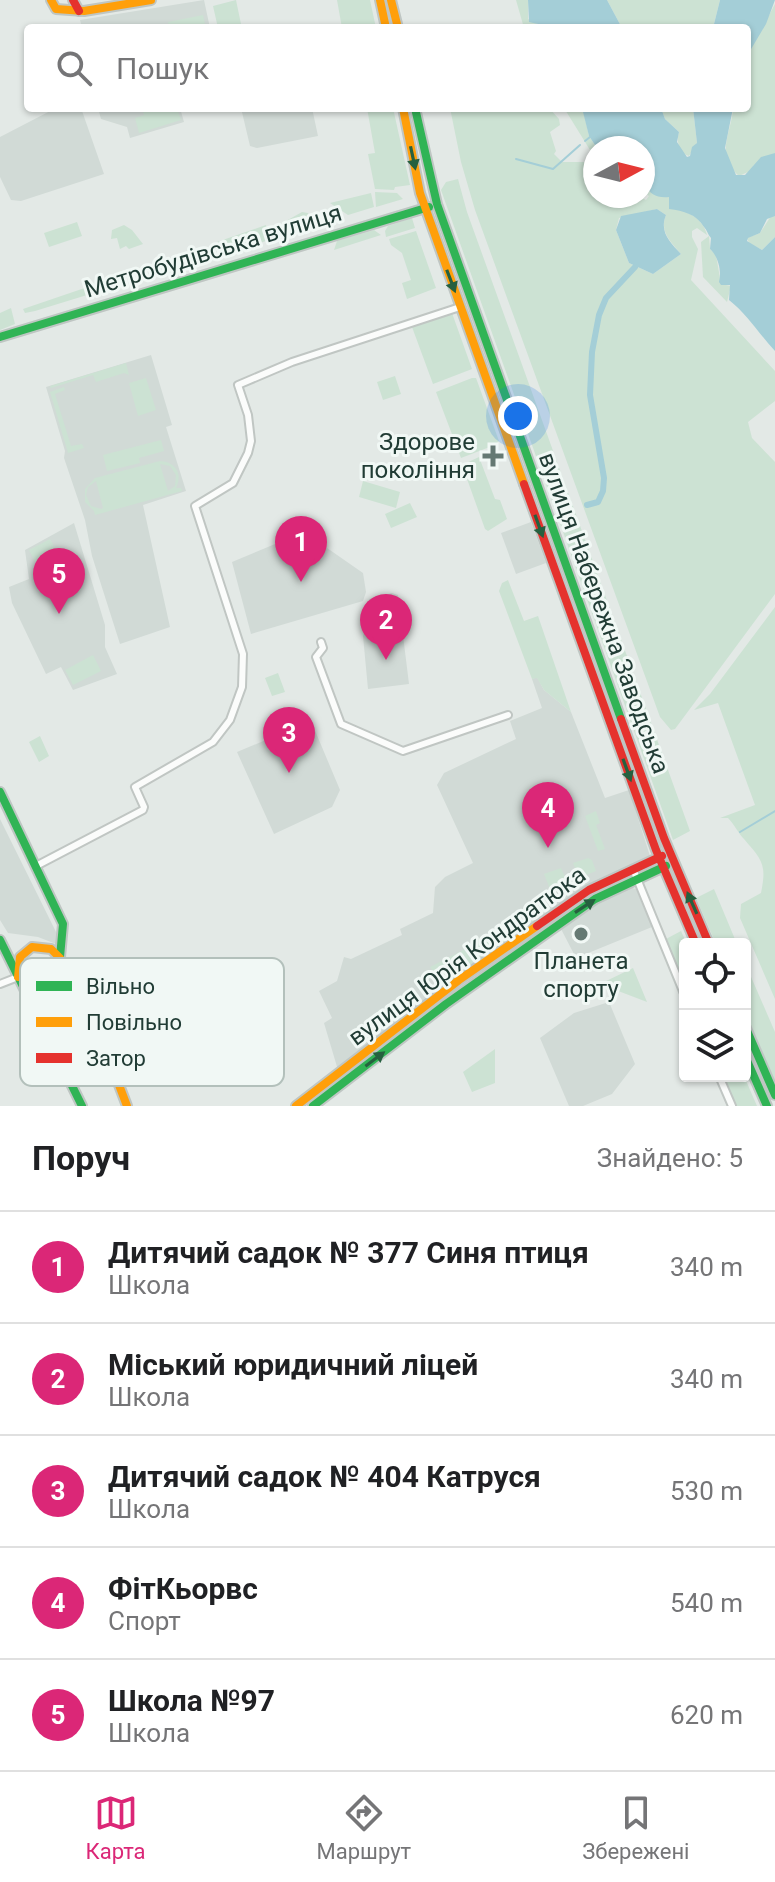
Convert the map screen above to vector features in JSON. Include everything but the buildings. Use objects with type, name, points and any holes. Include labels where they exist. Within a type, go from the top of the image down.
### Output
[{"type":"main road","points":[[51,0],[56,9],[79,11],[151,0]]},
{"type":"main road","points":[[73,0],[79,11]]},
{"type":"main road","points":[[380,0],[385,24]]},
{"type":"main road","points":[[391,0],[397,24]]},
{"type":"main road","name":"вулиця Набережна Заводська","points":[[404,112],[425,208],[663,868],[693,938]]},
{"type":"main road","name":"вулиця Набережна Заводська","points":[[416,112],[437,204],[674,863],[706,938]]},
{"type":"main road","name":"Метробудівська вулиця","points":[[0,337],[437,204]]},
{"type":"main road","points":[[558,578],[569,574]]},
{"type":"main road","points":[[0,792],[63,924],[60,958]]},
{"type":"main road","name":"вулиця Юрія Кондратюка","points":[[296,1106],[419,1011],[589,890],[670,852]]},
{"type":"main road","name":"вулиця Юрія Кондратюка","points":[[313,1106],[426,1020],[595,899],[674,863]]},
{"type":"main road","points":[[0,940],[20,981]]},
{"type":"main road","points":[[512,945],[518,954]]},
{"type":"main road","points":[[18,977],[20,957],[32,947],[46,947],[60,958]]},
{"type":"main road","points":[[419,1011],[426,1020]]},
{"type":"main road","points":[[751,1040],[775,1095]]},
{"type":"main road","points":[[751,1070],[767,1106]]},
{"type":"main road","points":[[72,1086],[82,1106]]},
{"type":"main road","points":[[119,1086],[127,1106]]},
{"type":"street","points":[[36,866],[143,810],[135,787],[213,742],[230,720],[242,687],[243,654],[195,506],[233,483],[248,453],[251,441],[248,415],[238,385],[292,362],[460,307]]},
{"type":"street","points":[[321,642],[323,648],[316,657],[341,724],[403,751],[508,715]]},
{"type":"street","points":[[633,869],[679,982]]},
{"type":"street","points":[[0,984],[18,977]]},
{"type":"street","points":[[722,1082],[732,1106]]},
{"type":"shaded area","points":[[204,0],[209,24],[81,24],[80,20]]},
{"type":"shaded area","points":[[48,112],[82,112],[104,174],[21,201],[11,200],[0,177],[0,137]]},
{"type":"shaded area","points":[[99,112],[181,112],[184,122],[130,138],[127,127],[101,119]]},
{"type":"shaded area","points":[[242,112],[313,112],[318,136],[257,148],[250,146]]},
{"type":"shaded area","points":[[151,355],[172,425],[166,427],[186,491],[143,505],[170,627],[120,644],[92,556],[85,520],[64,458],[65,451],[46,387]]},
{"type":"shaded area","points":[[531,522],[546,563],[516,574],[501,533]]},
{"type":"shaded area","points":[[74,523],[105,625],[105,647],[117,674],[73,690],[61,667],[46,674],[12,603],[9,587],[29,579],[25,550]]},
{"type":"shaded area","points":[[304,532],[363,573],[366,592],[363,601],[251,634],[232,562]]},
{"type":"shaded area","points":[[392,593],[398,595],[409,684],[368,689],[363,636],[368,621],[369,599]]},
{"type":"shaded area","points":[[537,677],[544,690],[571,712],[605,798],[629,790],[650,856],[588,888],[464,971],[461,977],[338,1070],[324,1023],[332,1018],[319,991],[337,981],[344,957],[351,959],[402,935],[400,929],[433,913],[435,887],[445,877],[473,863],[437,785],[444,773],[516,739],[510,721],[542,708],[532,679]]},
{"type":"shaded area","points":[[311,721],[340,790],[332,807],[274,834],[237,752]]},
{"type":"shaded area","points":[[0,819],[59,938],[56,944],[38,937],[8,933],[0,920]]},
{"type":"shaded area","points":[[629,887],[636,889],[652,927],[576,958],[560,927],[597,902]]},
{"type":"shaded area","points":[[609,1002],[635,1064],[612,1094],[583,1106],[569,1106],[540,1038],[574,1013]]},
{"type":"green space","points":[[236,0],[241,24],[217,24],[213,6]]},
{"type":"green space","points":[[337,0],[370,0],[375,24],[341,24]]},
{"type":"green space","points":[[516,0],[528,0],[528,19],[538,24],[523,24]]},
{"type":"green space","points":[[607,0],[720,0],[714,24],[620,24]]},
{"type":"green space","points":[[775,4],[775,153],[739,176],[727,160],[726,143],[733,112],[751,112],[751,49]]},
{"type":"green space","points":[[203,15],[205,24],[168,24]]},
{"type":"green space","points":[[143,112],[178,112],[181,120],[139,133],[135,118],[144,115]]},
{"type":"green space","points":[[368,112],[394,112],[410,185],[395,187],[394,190],[375,189],[368,154],[375,153]]},
{"type":"green space","points":[[451,112],[553,112],[560,125],[550,132],[556,151],[554,154],[562,162],[583,162],[583,208],[655,208],[655,193],[669,197],[669,208],[698,219],[707,235],[697,228],[692,231],[698,249],[691,280],[775,371],[775,401],[748,422],[752,438],[775,462],[775,594],[675,729],[671,730],[660,717],[475,210]],"holes":[[[657,209],[666,215],[664,227],[681,254],[653,274],[629,263],[616,230],[619,218]]]},
{"type":"green space","points":[[566,112],[584,112],[589,136],[583,136],[583,139]]},
{"type":"green space","points":[[662,112],[693,112],[697,143],[689,156],[678,143],[679,132],[665,119]]},
{"type":"green space","points":[[458,179],[467,212],[690,831],[673,840],[441,190],[446,182]]},
{"type":"green space","points":[[375,192],[397,193],[403,199],[376,207]]},
{"type":"green space","points":[[371,193],[374,207],[348,215],[330,203]]},
{"type":"green space","points":[[302,212],[308,213],[311,227],[286,221]]},
{"type":"green space","points":[[771,216],[775,216],[775,237],[762,250],[749,243],[747,238],[760,233]]},
{"type":"green space","points":[[412,218],[415,228],[386,237],[388,226]]},
{"type":"green space","points":[[77,222],[82,236],[49,247],[44,233]]},
{"type":"green space","points":[[124,225],[143,244],[120,249],[117,238],[111,239],[112,230]]},
{"type":"green space","points":[[266,225],[269,240],[231,252],[217,242]]},
{"type":"green space","points":[[374,230],[381,235],[334,250],[337,241]]},
{"type":"green space","points":[[416,231],[436,288],[407,299],[402,283],[411,280],[402,253],[391,245],[389,239]]},
{"type":"green space","points":[[709,236],[721,284],[731,286],[727,302],[703,277],[701,242]]},
{"type":"green space","points":[[117,277],[109,287],[100,291],[35,311],[25,313],[23,309]]},
{"type":"green space","points":[[11,308],[15,324],[0,330],[0,313]]},
{"type":"green space","points":[[452,313],[472,369],[433,384],[412,327]]},
{"type":"green space","points":[[126,363],[129,375],[124,373],[96,382],[93,375],[50,386]]},
{"type":"green space","points":[[395,376],[401,394],[383,400],[377,382]]},
{"type":"green space","points":[[146,378],[156,410],[138,416],[129,383]]},
{"type":"green space","points":[[476,378],[499,441],[461,458],[436,392]]},
{"type":"green space","points":[[64,387],[65,390],[55,394],[71,446],[82,444],[84,448],[68,453],[50,392]]},
{"type":"green space","points":[[161,440],[164,451],[139,458],[140,463],[107,471],[103,455]]},
{"type":"green space","points":[[479,457],[495,499],[500,500],[507,519],[488,531],[462,465]]},
{"type":"green space","points":[[160,461],[174,466],[177,470],[179,478],[176,488],[182,491],[95,515],[85,502],[85,489],[95,478]],"holes":[[[160,464],[170,466],[176,475],[175,486],[168,491]],[[96,481],[103,508],[101,509],[91,506],[86,495],[88,487]]]},
{"type":"green space","points":[[363,481],[400,492],[396,508],[359,497]]},
{"type":"green space","points":[[410,503],[417,517],[391,528],[385,514]]},
{"type":"green space","points":[[50,539],[57,551],[35,562],[29,550]]},
{"type":"green space","points":[[508,580],[524,621],[538,616],[571,712],[544,690],[537,678],[532,679],[499,591],[502,583]]},
{"type":"green space","points":[[775,607],[775,999],[740,918],[741,904],[761,893],[762,863],[728,818],[720,818],[755,805],[718,703],[694,710],[710,694]]},
{"type":"green space","points":[[93,655],[101,671],[73,685],[65,670]]},
{"type":"green space","points":[[278,673],[285,692],[272,696],[265,678]]},
{"type":"green space","points":[[40,736],[49,756],[39,762],[29,742]]},
{"type":"green space","points":[[596,811],[600,823],[596,825],[605,849],[598,851],[585,816]]},
{"type":"green space","points":[[588,858],[596,871],[579,878],[573,863]]},
{"type":"green space","points":[[561,868],[567,882],[550,889],[544,874]]},
{"type":"green space","points":[[714,889],[734,938],[713,938],[696,898]]},
{"type":"green space","points":[[537,910],[540,919],[521,933],[517,923]]},
{"type":"green space","points":[[512,925],[517,936],[478,959],[474,942]]},
{"type":"green space","points":[[681,931],[684,938],[679,938],[679,970],[666,939]]},
{"type":"green space","points":[[469,947],[476,960],[444,987],[430,967]]},
{"type":"green space","points":[[633,968],[647,1002],[600,984]]},
{"type":"green space","points":[[751,977],[775,1032],[775,1081],[751,1026]]},
{"type":"green space","points":[[495,1049],[495,1083],[472,1092],[463,1072]]},
{"type":"green space","points":[[725,1082],[747,1082],[757,1106],[735,1106]]},
{"type":"water","points":[[528,0],[607,0],[620,24],[538,24],[529,22]]},
{"type":"water","points":[[720,0],[775,0],[766,24],[751,49],[751,24],[714,24]]},
{"type":"water","points":[[583,112],[662,112],[665,119],[679,132],[677,142],[687,157],[697,143],[693,112],[732,112],[725,148],[736,175],[745,175],[761,157],[775,153],[775,216],[767,219],[760,233],[747,241],[762,250],[775,237],[775,351],[729,300],[730,285],[719,282],[720,269],[710,249],[711,238],[701,223],[689,214],[669,209],[669,197],[655,195],[655,136],[589,136]]},
{"type":"water","points":[[657,209],[666,215],[665,232],[681,254],[653,274],[629,263],[616,230],[621,216]]},
{"type":"waterway","points":[[516,159],[553,169],[580,145]]},
{"type":"waterway","points":[[587,505],[598,502],[604,478],[590,395],[592,352],[599,315],[606,298],[635,267]]},
{"type":"waterway","points":[[740,832],[775,811]]},
{"type":"traffic: fast","points":[[416,112],[437,204],[621,719]]},
{"type":"traffic: fast","points":[[0,337],[429,207]]},
{"type":"traffic: fast","points":[[0,792],[63,924],[60,957]]},
{"type":"traffic: fast","points":[[313,1106],[446,1004],[595,899],[666,866]]},
{"type":"traffic: fast","points":[[0,940],[20,980]]},
{"type":"traffic: fast","points":[[751,1040],[775,1095]]},
{"type":"traffic: fast","points":[[751,1070],[767,1106]]},
{"type":"traffic: fast","points":[[72,1086],[82,1106]]},
{"type":"traffic: slow","points":[[51,0],[56,9],[84,11],[151,0]]},
{"type":"traffic: slow","points":[[380,0],[385,24]]},
{"type":"traffic: slow","points":[[391,0],[397,24]]},
{"type":"traffic: slow","points":[[404,112],[420,193],[524,484]]},
{"type":"traffic: slow","points":[[296,1106],[459,980],[537,926]]},
{"type":"traffic: slow","points":[[18,977],[20,957],[32,947],[51,949],[60,958]]},
{"type":"traffic: slow","points":[[119,1086],[127,1106]]},
{"type":"traffic: jam","points":[[73,0],[79,11]]},
{"type":"traffic: jam","points":[[524,484],[656,850],[693,938]]},
{"type":"traffic: jam","points":[[621,719],[664,838],[706,938]]},
{"type":"traffic: jam","points":[[537,926],[589,890],[662,856]]},
{"type":"place","name":"Здорове покоління","points":[[493,456]]},
{"type":"place","name":"Дитячий садок № 377 Синя птиця","points":[[301,582]]},
{"type":"place","name":"Школа №97","points":[[59,614]]},
{"type":"place","name":"Міський юридичний ліцей","points":[[386,660]]},
{"type":"place","name":"Дитячий садок № 404 Катруся","points":[[289,773]]},
{"type":"place","name":"ФiтКьорвс","points":[[548,848]]},
{"type":"place","name":"Планета спорту","points":[[581,934]]}]
